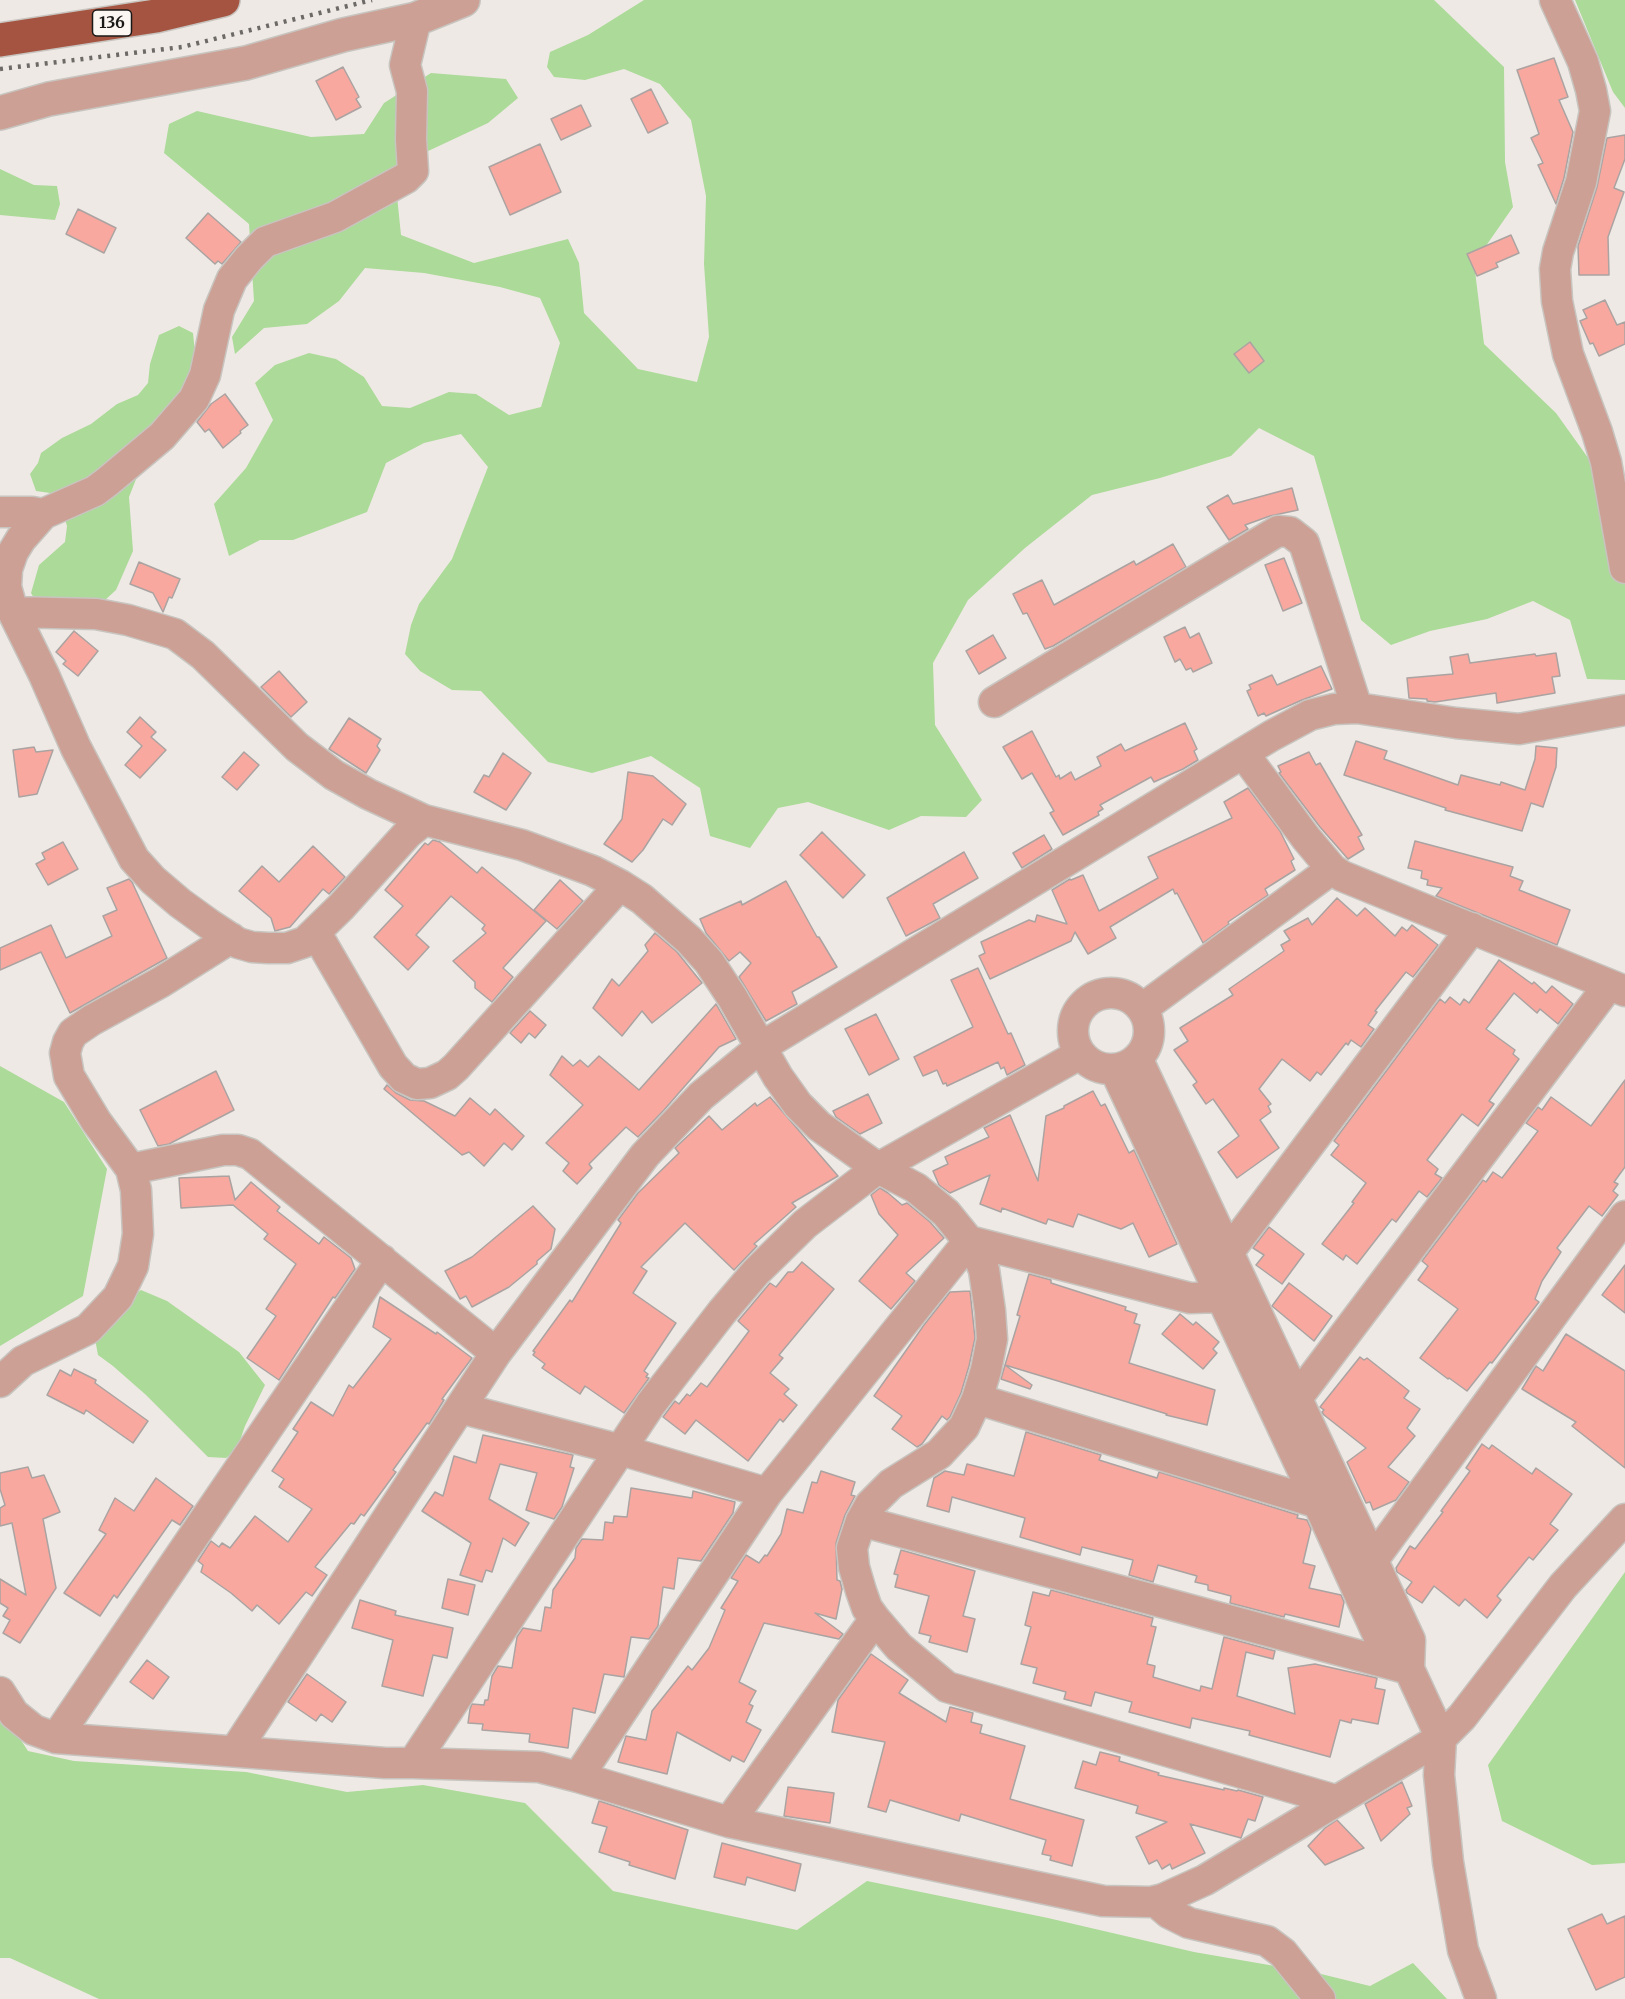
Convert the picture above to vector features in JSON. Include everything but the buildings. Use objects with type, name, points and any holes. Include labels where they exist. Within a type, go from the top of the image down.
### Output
[{"type":"highway","name":"136","points":[[0,40],[156,16],[223,0]]},
{"type":"street","points":[[0,114],[49,99],[246,63],[343,35],[416,19],[463,0]]},
{"type":"street","points":[[1555,0],[1583,62],[1595,111],[1581,182],[1558,252],[1557,301],[1568,354],[1606,462],[1625,568]]},
{"type":"street","points":[[416,19],[405,65],[412,91],[412,171],[406,178],[335,217],[265,242],[232,279],[219,310],[205,375],[194,399],[154,443],[95,491],[43,514],[13,552],[7,569],[6,586],[13,612],[76,748],[134,859],[153,880],[180,903],[231,938],[252,947],[287,948],[305,942],[316,933],[408,833],[424,820]]},
{"type":"street","points":[[0,512],[43,514]]},
{"type":"street","points":[[994,702],[1278,531],[1290,532],[1304,543],[1357,708]]},
{"type":"street","points":[[13,612],[96,614],[128,620],[175,634],[203,655],[297,747],[334,775],[424,820],[522,845],[593,871],[642,899],[689,940],[709,962],[778,1077],[798,1105],[819,1126],[878,1168],[916,1188],[946,1212],[976,1250],[984,1270],[992,1339],[977,1399],[964,1427],[939,1454],[891,1484],[870,1505],[861,1521],[852,1548],[854,1567],[867,1608],[875,1619],[899,1647],[947,1687],[1335,1800]]},
{"type":"street","points":[[235,1751],[496,1353],[645,1155],[701,1096],[761,1047],[1271,736],[1311,715],[1334,709],[1357,708],[1456,723],[1519,729],[1625,711]]},
{"type":"street","points":[[1243,753],[1271,793],[1332,868],[1342,876],[1617,988],[1297,1398]]},
{"type":"street","points":[[1143,1008],[1332,868]]},
{"type":"street","points":[[316,933],[393,1066],[404,1078],[417,1084],[430,1083],[447,1075],[456,1067],[620,885]]},
{"type":"street","points":[[969,1241],[1190,1298],[1220,1275],[1472,928]]},
{"type":"street","points":[[0,1382],[23,1361],[88,1329],[118,1297],[133,1266],[138,1234],[136,1190],[131,1169],[96,1121],[69,1076],[64,1053],[68,1042],[73,1033],[92,1020],[161,982],[231,938]]},
{"type":"street","points":[[1115,992],[1130,997],[1143,1008],[1149,1023],[1149,1039],[1143,1053],[1126,1065],[1100,1068],[1080,1054],[1073,1030],[1079,1010],[1088,1000],[1099,994],[1115,992]]},
{"type":"street","points":[[413,1762],[650,1405],[756,1272],[806,1224],[878,1168],[1080,1054]]},
{"type":"street","points":[[1126,1065],[1378,1635],[1409,1669],[1441,1737],[1439,1775],[1448,1862],[1463,1950],[1481,1999]]},
{"type":"street","points":[[131,1169],[224,1150],[238,1150],[250,1154],[496,1353]]},
{"type":"street","points":[[1373,1560],[1625,1216]]},
{"type":"street","points":[[578,1777],[767,1493],[969,1241]]},
{"type":"street","points":[[56,1738],[382,1260]]},
{"type":"street","points":[[1220,1275],[1297,1398],[1410,1640],[1409,1669]]},
{"type":"street","points":[[977,1399],[1318,1503]]},
{"type":"street","points":[[460,1408],[621,1450],[767,1493]]},
{"type":"street","points":[[0,1692],[14,1714],[34,1730],[56,1738],[385,1763],[539,1767],[729,1822],[1103,1901],[1136,1903],[1155,1901],[1205,1880],[1441,1737],[1462,1717],[1563,1587],[1625,1519]]},
{"type":"street","points":[[861,1521],[1409,1669]]},
{"type":"street","points":[[729,1822],[875,1619]]},
{"type":"street","points":[[1155,1901],[1169,1913],[1188,1923],[1267,1941],[1283,1953],[1320,1999]]},
{"type":"green space","points":[[644,0],[1434,0],[1504,67],[1505,162],[1513,207],[1474,263],[1484,344],[1556,413],[1625,504],[1625,680],[1587,679],[1570,620],[1533,601],[1487,619],[1430,631],[1391,645],[1361,620],[1314,456],[1259,428],[1231,456],[1160,478],[1092,495],[1025,548],[968,600],[933,663],[935,725],[982,800],[966,817],[921,816],[889,830],[808,802],[778,808],[750,848],[710,836],[700,788],[651,756],[592,773],[548,762],[481,691],[452,690],[420,671],[405,654],[411,625],[419,604],[452,559],[488,467],[461,434],[424,443],[386,463],[367,512],[293,540],[260,540],[229,556],[214,504],[246,468],[273,420],[255,383],[275,365],[309,353],[336,359],[364,377],[382,406],[410,408],[449,392],[476,394],[509,415],[541,407],[560,343],[540,298],[500,287],[424,273],[365,268],[339,301],[307,324],[264,328],[235,354],[232,337],[254,301],[249,224],[164,153],[169,124],[197,111],[311,137],[364,134],[384,103],[431,73],[506,79],[518,98],[488,123],[394,167],[401,235],[474,263],[568,239],[579,263],[584,313],[638,369],[697,382],[709,337],[704,264],[706,196],[691,120],[660,84],[624,69],[585,80],[554,77],[547,67],[550,52],[588,35]]},
{"type":"green space","points":[[1575,0],[1625,0],[1625,108],[1613,92]]},
{"type":"green space","points":[[0,169],[34,185],[57,186],[60,204],[55,220],[0,215]]},
{"type":"green space","points":[[179,326],[193,333],[196,363],[186,397],[159,421],[129,497],[133,551],[116,590],[104,601],[74,598],[37,603],[31,593],[39,565],[65,542],[67,526],[57,494],[36,491],[30,474],[38,463],[41,453],[62,438],[91,424],[117,404],[138,395],[148,383],[150,364],[159,335]]},
{"type":"green space","points":[[0,1066],[64,1102],[107,1169],[83,1296],[0,1346]]},
{"type":"green space","points":[[141,1290],[167,1301],[239,1352],[265,1385],[245,1426],[237,1449],[226,1458],[208,1457],[146,1395],[98,1355],[95,1339],[123,1303]]},
{"type":"green space","points":[[1625,1572],[1625,1863],[1592,1865],[1502,1821],[1488,1765]]},
{"type":"green space","points":[[0,1708],[28,1751],[74,1761],[246,1772],[347,1792],[423,1785],[525,1803],[613,1891],[797,1930],[867,1881],[1048,1918],[1194,1952],[1321,1974],[1370,1986],[1413,1963],[1447,1999],[99,1999],[10,1958],[0,1958]]},
{"type":"railway","points":[[0,69],[182,47],[372,0]]}]
